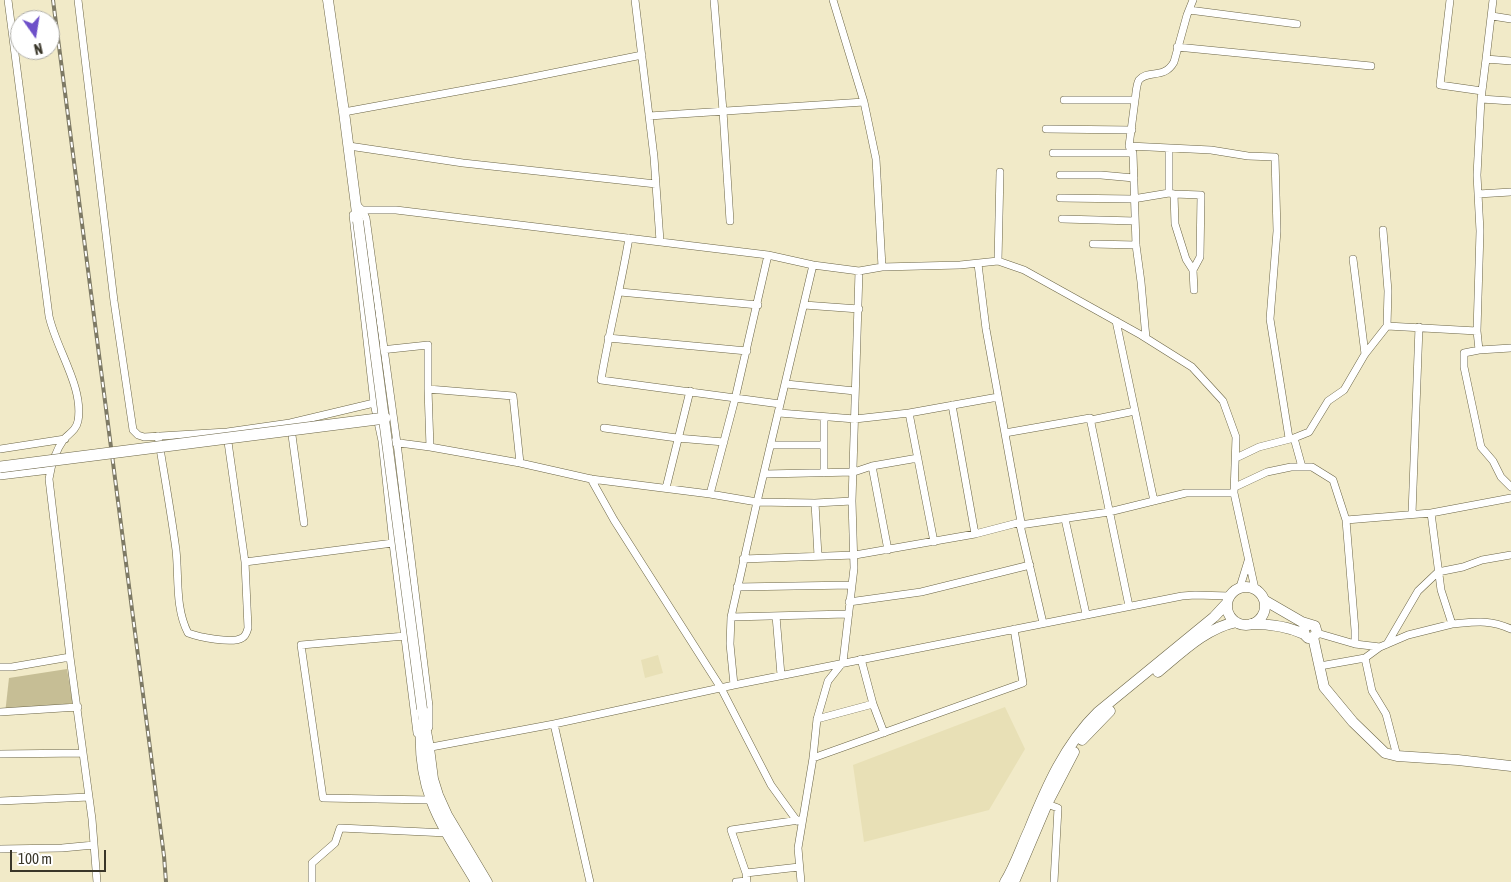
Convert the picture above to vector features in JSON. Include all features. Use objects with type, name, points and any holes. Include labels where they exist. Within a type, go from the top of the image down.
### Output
[{"type":"main road","points":[[328,0],[359,206],[358,221],[422,709],[424,782],[430,800],[447,834],[476,882]]},
{"type":"main road","points":[[0,467],[385,418]]},
{"type":"main road","points":[[1005,882],[1047,787],[1083,728],[1098,712],[1214,617],[1234,591],[1240,588],[1248,587],[1255,589],[1264,600],[1310,632],[1324,687],[1353,722],[1385,753],[1397,756],[1511,766]]},
{"type":"main road","points":[[1228,600],[1227,611],[1236,622],[1244,624],[1271,624],[1310,632]]},
{"type":"main road","points":[[1251,624],[1258,620],[1262,614],[1264,600]]},
{"type":"main road","points":[[1014,882],[1047,804],[1073,753],[1087,733],[1104,716],[1208,633],[1236,622]]},
{"type":"main road","points":[[424,748],[438,795],[487,882]]},
{"type":"street","points":[[8,0],[49,316],[54,336],[69,370],[76,394],[78,420],[74,430],[58,450],[50,470],[49,479],[98,882]]},
{"type":"street","points":[[78,0],[114,301],[133,430],[138,435],[158,436],[227,432],[290,422],[374,403]]},
{"type":"street","points":[[636,0],[656,184],[660,241]]},
{"type":"street","points":[[714,0],[724,111],[730,222]]},
{"type":"street","points":[[833,0],[864,102],[876,159],[882,267]]},
{"type":"street","points":[[1146,338],[1133,198],[1135,190],[1131,150],[1135,100],[1138,81],[1145,76],[1162,73],[1170,69],[1194,0]]},
{"type":"street","points":[[1450,0],[1440,86],[1511,101]]},
{"type":"street","points":[[1479,350],[1477,331],[1480,231],[1478,194],[1482,95],[1493,0]]},
{"type":"street","points":[[1189,10],[1297,24]]},
{"type":"street","points":[[1492,16],[1511,19]]},
{"type":"street","points":[[1177,47],[1371,66]]},
{"type":"street","points":[[344,112],[642,55]]},
{"type":"street","points":[[1486,59],[1511,61]]},
{"type":"street","points":[[1064,100],[1135,100]]},
{"type":"street","points":[[649,116],[864,102]]},
{"type":"street","points":[[1046,129],[1132,130]]},
{"type":"street","points":[[349,146],[463,163],[656,184]]},
{"type":"street","points":[[1052,153],[1159,147],[1275,157],[1277,231],[1270,319],[1291,438],[1302,467]]},
{"type":"street","points":[[1169,149],[1171,194],[1176,224],[1186,259],[1193,270],[1194,290]]},
{"type":"street","points":[[998,261],[1000,172]]},
{"type":"street","points":[[1060,175],[1134,178]]},
{"type":"street","points":[[1478,194],[1511,192]]},
{"type":"street","points":[[1060,198],[1133,198],[1171,194],[1201,195],[1200,257],[1193,270]]},
{"type":"street","points":[[359,206],[768,255],[813,265],[859,271],[882,267],[978,264],[998,261],[1024,270],[1146,338],[1192,367],[1223,401],[1236,437],[1235,490],[1255,589]]},
{"type":"street","points":[[359,206],[366,218],[397,443],[429,706],[424,748]]},
{"type":"street","points":[[359,206],[353,221],[374,403],[382,441],[405,636],[424,748]]},
{"type":"street","points":[[1062,219],[1135,221]]},
{"type":"street","points":[[1236,458],[1259,447],[1309,432],[1328,400],[1344,390],[1365,354],[1387,326],[1388,292],[1383,230]]},
{"type":"street","points":[[629,238],[620,292],[608,338],[601,380],[780,404]]},
{"type":"street","points":[[1093,244],[1136,245]]},
{"type":"street","points":[[710,494],[736,398],[768,255]]},
{"type":"street","points":[[1353,259],[1365,354]]},
{"type":"street","points":[[978,264],[986,329],[1020,524],[1043,622]]},
{"type":"street","points":[[734,685],[730,644],[731,617],[736,587],[813,265]]},
{"type":"street","points":[[801,882],[798,848],[800,820],[813,758],[817,720],[828,682],[843,662],[855,555],[852,501],[859,271]]},
{"type":"street","points":[[620,292],[758,305]]},
{"type":"street","points":[[804,306],[858,309]]},
{"type":"street","points":[[1116,321],[1154,500]]},
{"type":"street","points":[[1387,326],[1477,331]]},
{"type":"street","points":[[1412,514],[1419,327]]},
{"type":"street","points":[[608,338],[747,351]]},
{"type":"street","points":[[368,352],[428,345],[430,447]]},
{"type":"street","points":[[1511,348],[1464,353],[1464,366],[1482,447],[1493,461],[1501,477],[1511,487]]},
{"type":"street","points":[[786,384],[855,391]]},
{"type":"street","points":[[428,389],[513,396],[520,463]]},
{"type":"street","points":[[666,488],[690,391]]},
{"type":"street","points":[[779,413],[855,419],[909,413],[998,397]]},
{"type":"street","points":[[952,405],[975,534]]},
{"type":"street","points":[[1005,433],[1090,418],[1091,420],[1135,411]]},
{"type":"street","points":[[909,413],[934,542]]},
{"type":"street","points":[[824,418],[824,473]]},
{"type":"street","points":[[1091,420],[1129,606]]},
{"type":"street","points":[[290,422],[304,523]]},
{"type":"street","points":[[604,428],[724,442]]},
{"type":"street","points":[[158,436],[174,535],[180,604],[188,633],[203,638],[237,640],[246,634],[248,614],[245,562],[227,432]]},
{"type":"street","points":[[0,448],[65,439]]},
{"type":"street","points":[[382,441],[430,447],[520,463],[591,479],[757,502],[852,501]]},
{"type":"street","points":[[771,444],[823,445]]},
{"type":"street","points":[[764,474],[854,472],[872,466],[918,458]]},
{"type":"street","points":[[872,466],[888,550]]},
{"type":"street","points":[[743,559],[855,555],[888,550],[1020,524],[1109,512],[1186,493],[1235,490],[1266,472],[1312,467],[1333,480],[1346,520],[1356,630],[1355,644]]},
{"type":"street","points":[[0,476],[50,470]]},
{"type":"street","points":[[591,479],[614,520],[721,688],[771,785],[800,820]]},
{"type":"street","points":[[1346,520],[1431,512],[1511,498]]},
{"type":"street","points":[[815,502],[818,556]]},
{"type":"street","points":[[1431,512],[1441,590],[1452,624]]},
{"type":"street","points":[[1065,519],[1086,614]]},
{"type":"street","points":[[245,562],[393,543]]},
{"type":"street","points":[[1383,645],[1418,592],[1438,572],[1463,567],[1482,560],[1511,555]]},
{"type":"street","points":[[1240,588],[1248,558]]},
{"type":"street","points":[[849,602],[921,592],[1030,564]]},
{"type":"street","points":[[736,587],[852,585]]},
{"type":"street","points":[[424,748],[554,724],[843,662],[1129,606],[1195,595],[1228,600]]},
{"type":"street","points":[[731,617],[847,614]]},
{"type":"street","points":[[776,616],[781,675]]},
{"type":"street","points":[[1320,666],[1365,658],[1383,645],[1452,624],[1497,623],[1511,629]]},
{"type":"street","points":[[813,758],[1023,683],[1014,629]]},
{"type":"street","points":[[1310,632],[1355,644],[1383,645]]},
{"type":"street","points":[[405,636],[301,645],[324,798],[430,800]]},
{"type":"street","points":[[0,667],[12,667],[70,657]]},
{"type":"street","points":[[1365,658],[1372,691],[1386,714],[1397,756]]},
{"type":"street","points":[[861,659],[872,704],[884,733]]},
{"type":"street","points":[[817,720],[872,704]]},
{"type":"street","points":[[0,712],[78,707]]},
{"type":"street","points":[[554,724],[590,882]]},
{"type":"street","points":[[0,754],[83,753]]},
{"type":"street","points":[[0,801],[89,796]]},
{"type":"street","points":[[1047,804],[1058,808],[1054,882]]},
{"type":"street","points":[[746,879],[732,830],[800,820]]},
{"type":"street","points":[[312,882],[312,863],[335,843],[340,828],[447,834]]},
{"type":"street","points":[[0,849],[62,848],[94,844]]},
{"type":"street","points":[[736,882],[799,867]]},
{"type":"shaded area","points":[[658,655],[663,673],[645,678],[641,660]]},
{"type":"shaded area","points":[[67,669],[74,711],[5,714],[9,678]]},
{"type":"shaded area","points":[[1005,707],[1025,749],[989,810],[864,842],[853,765]]},
{"type":"railway","points":[[53,0],[166,882]]}]
